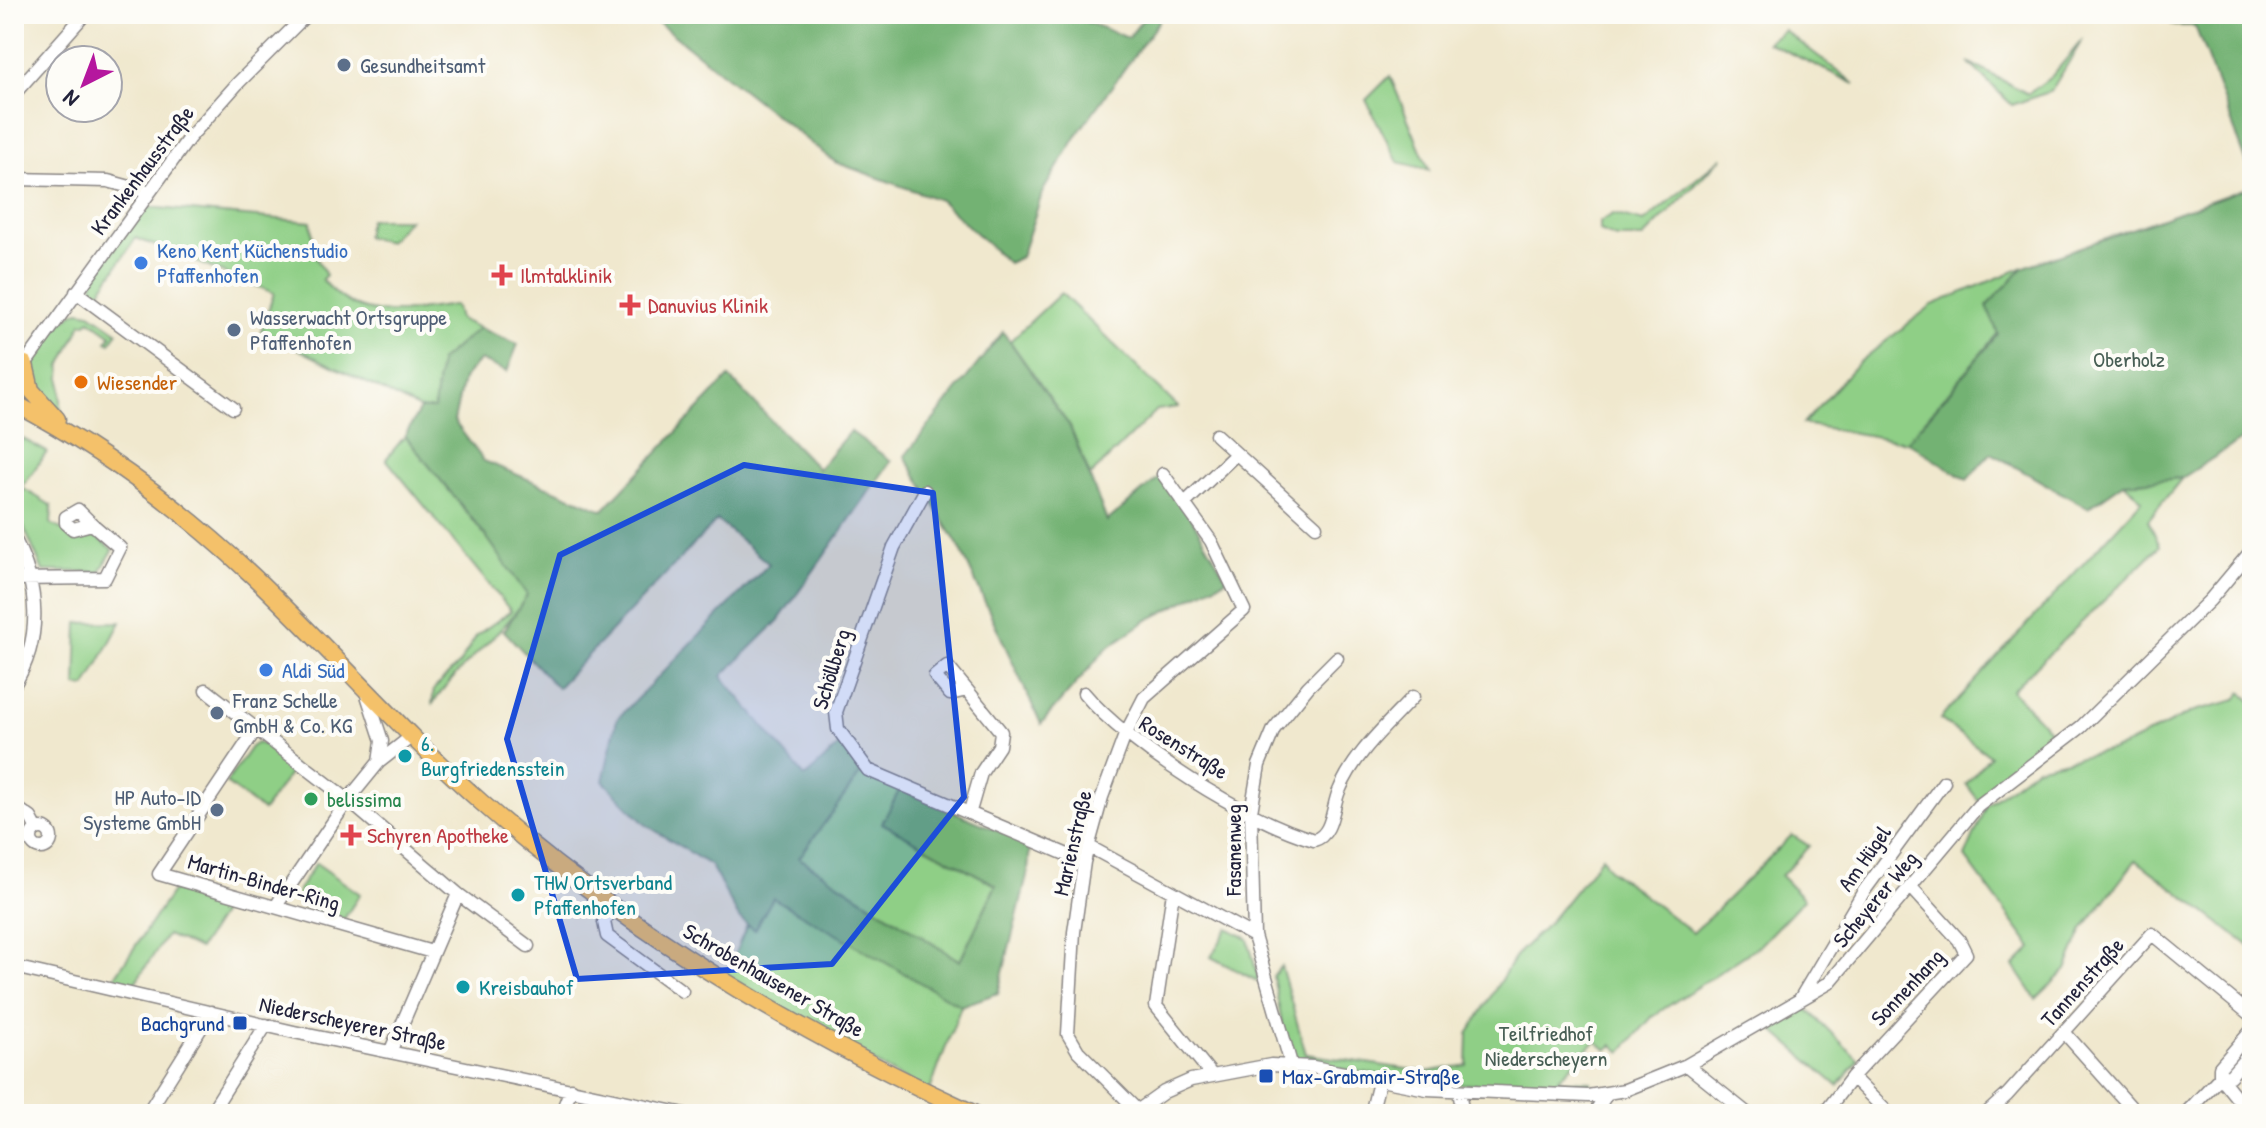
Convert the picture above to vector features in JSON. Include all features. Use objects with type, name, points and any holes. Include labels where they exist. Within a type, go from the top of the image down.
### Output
[{"type":"main road","points":[[20,369],[31,390],[69,432]]},
{"type":"main road","name":"Schrobenhausener Straße","points":[[14,400],[69,432],[199,527],[253,576],[407,732],[495,814],[613,907],[775,1011],[975,1114]]},
{"type":"street","points":[[14,94],[85,14]]},
{"type":"street","name":"Krankenhausstraße","points":[[14,400],[20,369],[148,192],[208,115],[307,14]]},
{"type":"street","points":[[14,179],[108,181],[148,192]]},
{"type":"street","points":[[76,292],[233,408]]},
{"type":"street","points":[[1216,435],[1316,526]]},
{"type":"street","points":[[1163,474],[1185,503],[1236,454]]},
{"type":"street","name":"Schöllberg","points":[[925,491],[889,561],[835,719],[838,729],[868,770],[1084,862]]},
{"type":"street","name":"Marienstraße","points":[[1137,1113],[1078,1051],[1068,1034],[1074,932],[1088,846],[1125,735],[1152,688],[1244,610],[1211,541],[1185,503]]},
{"type":"street","points":[[14,579],[105,578],[120,548],[92,524]]},
{"type":"street","points":[[14,538],[30,578],[36,613],[33,638],[14,685]]},
{"type":"street","name":"Scheyerer Weg","points":[[1459,1091],[1606,1095],[1687,1065],[1798,1002],[1839,973],[1978,806],[2081,727],[2210,600],[2252,550]]},
{"type":"street","name":"Fasanenweg","points":[[1291,1064],[1254,936],[1251,812],[1259,765],[1274,729],[1308,687],[1337,658]]},
{"type":"street","points":[[206,690],[348,800],[458,894],[528,946]]},
{"type":"street","points":[[365,690],[382,746],[379,762]]},
{"type":"street","points":[[967,690],[1001,732],[1001,739],[981,773],[970,811]]},
{"type":"street","name":"Rosenstraße","points":[[1084,693],[1125,735],[1251,812],[1317,840],[1327,830],[1339,789],[1351,767],[1413,697]]},
{"type":"street","name":"Martin-Binder-Ring","points":[[256,729],[159,874],[432,952]]},
{"type":"street","points":[[382,746],[407,732]]},
{"type":"street","points":[[276,906],[348,800],[407,732]]},
{"type":"street","name":"Am Hügel","points":[[1798,1002],[1864,891],[1944,782]]},
{"type":"street","points":[[14,806],[31,818],[37,829]]},
{"type":"street","points":[[1088,846],[1254,936]]},
{"type":"street","name":"Sonnenhang","points":[[1824,1114],[1852,1077],[1966,954],[1959,940],[1911,887]]},
{"type":"street","points":[[1173,892],[1156,1006],[1211,1074]]},
{"type":"street","points":[[391,1050],[458,894]]},
{"type":"street","points":[[613,907],[604,922],[607,936],[682,991]]},
{"type":"street","name":"Tannenstraße","points":[[1986,1114],[2152,934],[2252,1016]]},
{"type":"street","name":"Niederscheyerer Straße","points":[[14,967],[266,1025],[685,1114]]},
{"type":"street","points":[[147,1114],[211,1012]]},
{"type":"street","points":[[210,1114],[266,1025]]},
{"type":"street","points":[[2250,1114],[2220,1077],[2220,1067],[2252,1030]]},
{"type":"street","points":[[2064,1032],[2137,1114]]},
{"type":"street","points":[[2185,1114],[2220,1077],[2230,1076],[2252,1051]]},
{"type":"street","points":[[1137,1113],[1164,1092],[1211,1074],[1291,1064],[1379,1082],[1459,1091],[1463,1114]]},
{"type":"street","points":[[1687,1065],[1748,1114]]},
{"type":"street","points":[[1852,1077],[1889,1114]]},
{"type":"street","points":[[1371,1114],[1379,1082]]},
{"type":"street","points":[[561,1114],[571,1089]]},
{"type":"street","points":[[1594,1114],[1606,1095]]},
{"type":"highlighted area","points":[[744,465],[933,493],[964,797],[832,964],[577,979],[507,739],[560,555]]},
{"type":"green space","points":[[647,14],[1067,14],[1128,38],[1143,19],[1159,14],[1159,21],[1081,129],[1043,191],[1021,257],[1008,263],[940,200],[835,162]]},
{"type":"green space","points":[[2158,14],[2252,14],[2252,176],[2195,26],[2175,26]]},
{"type":"green space","points":[[1784,30],[1855,84],[1767,42]]},
{"type":"green space","points":[[2083,39],[2051,91],[2012,105],[1968,62],[2028,94],[2052,76]]},
{"type":"green space","points":[[1390,76],[1429,170],[1398,162],[1366,100]]},
{"type":"green space","points":[[1723,157],[1643,238],[1616,238],[1600,231],[1600,222],[1613,214],[1644,222]]},
{"type":"green space","name":"Oberholz","points":[[2252,186],[2252,433],[2182,478],[2124,483],[2088,508],[1991,453],[1967,480],[1907,442],[1998,334],[1987,306],[2024,267]]},
{"type":"green space","points":[[147,207],[311,222],[314,254],[326,275],[322,279],[351,304],[383,312],[455,305],[459,319],[479,328],[440,361],[434,409],[420,409],[261,331],[274,293],[136,238],[96,297],[92,291],[94,278],[140,211]]},
{"type":"green space","points":[[369,219],[409,219],[388,242],[366,237]]},
{"type":"green space","points":[[2024,267],[1987,306],[1998,333],[1907,442],[1803,424],[1857,364],[1932,305]]},
{"type":"green space","points":[[1061,293],[1178,407],[1157,410],[1090,476],[1070,427],[1010,341]]},
{"type":"green space","points":[[80,311],[90,313],[118,332],[110,343],[107,341],[111,335],[90,320],[82,323],[61,366],[61,416],[38,388],[33,368],[52,335],[67,318]]},
{"type":"green space","points":[[479,328],[518,344],[507,372],[480,360],[463,379],[454,421],[484,461],[603,510],[729,377],[818,469],[850,431],[891,461],[778,621],[722,676],[805,777],[841,744],[861,773],[799,858],[960,961],[996,885],[882,823],[900,789],[1030,844],[1028,872],[998,993],[961,1006],[773,898],[754,930],[739,918],[711,866],[645,824],[603,781],[617,719],[769,564],[717,520],[557,688],[504,631],[527,595],[486,536],[405,436],[420,409],[434,409],[440,361]]},
{"type":"green space","points":[[1003,332],[1070,427],[1107,521],[1161,476],[1182,502],[1227,579],[1146,621],[1107,648],[1041,724],[961,550],[905,456]]},
{"type":"green space","points":[[405,436],[486,536],[528,595],[506,624],[455,676],[432,705],[434,689],[459,664],[477,635],[511,611],[386,459]]},
{"type":"green space","points":[[23,439],[47,452],[14,498],[14,440]]},
{"type":"green space","points":[[2182,478],[2148,520],[2160,546],[2012,690],[2056,738],[1979,801],[1966,784],[1990,756],[1940,719],[2142,500],[2124,483]]},
{"type":"green space","points":[[24,489],[52,506],[51,524],[81,539],[95,535],[113,550],[100,572],[43,571],[14,505]]},
{"type":"green space","points":[[121,622],[86,687],[76,686],[78,623]]},
{"type":"green space","points":[[2242,692],[2252,702],[2252,948],[2136,860],[2083,929],[2066,970],[2036,999],[2014,966],[2032,948],[1965,857],[1987,805],[2036,767],[2120,748],[2194,711],[2237,700]]},
{"type":"green space","points":[[257,743],[265,745],[294,767],[263,811],[226,783]]},
{"type":"green space","points":[[861,773],[900,789],[883,823],[996,885],[960,961],[798,857]]},
{"type":"green space","name":"Teilfriedhof Niederscheyern","points":[[1792,835],[1809,846],[1781,876],[1804,899],[1759,946],[1653,1016],[1621,1052],[1613,1045],[1607,1050],[1596,1041],[1557,1080],[1590,1081],[1591,1089],[1435,1083],[1295,1062],[1284,1034],[1273,976],[1281,966],[1306,1054],[1426,1072],[1467,1065],[1468,1034],[1516,955],[1547,925],[1602,857],[1609,869],[1693,933]]},
{"type":"green space","points":[[316,863],[360,894],[344,919],[304,907],[296,900],[298,890]]},
{"type":"green space","points":[[173,890],[227,905],[199,949],[167,935],[132,987],[112,981]]},
{"type":"green space","points":[[773,897],[961,1006],[929,1093],[724,980],[747,925],[755,930]]},
{"type":"green space","points":[[1228,928],[1248,939],[1259,982],[1211,957]]},
{"type":"green space","points":[[1805,1007],[1859,1060],[1838,1086],[1769,1027]]},
{"type":"place","name":"Gesundheitsamt","points":[[344,65]]},
{"type":"place","name":"Keno Kent Küchenstudio Pfaffenhofen","points":[[141,263]]},
{"type":"place","name":"Ilmtalklinik","points":[[502,275]]},
{"type":"place","name":"Danuvius Klinik","points":[[630,305]]},
{"type":"place","name":"Wasserwacht Ortsgruppe Pfaffenhofen","points":[[234,330]]},
{"type":"place","name":"Wiesender","points":[[81,382]]},
{"type":"place","name":"Aldi Süd","points":[[266,670]]},
{"type":"place","name":"Franz Schelle GmbH & Co. KG","points":[[217,713]]},
{"type":"place","name":"6. Burgfriedensstein","points":[[405,756]]},
{"type":"place","name":"belissima","points":[[311,799]]},
{"type":"place","name":"HP Auto-ID Systeme GmbH","points":[[217,810]]},
{"type":"place","name":"Schyren Apotheke","points":[[351,835]]},
{"type":"place","name":"THW Ortsverband Pfaffenhofen","points":[[518,895]]},
{"type":"place","name":"Kreisbauhof","points":[[463,987]]},
{"type":"place","name":"Bachgrund","points":[[240,1023]]},
{"type":"place","name":"Max-Grabmair-Straße","points":[[1266,1076]]}]
